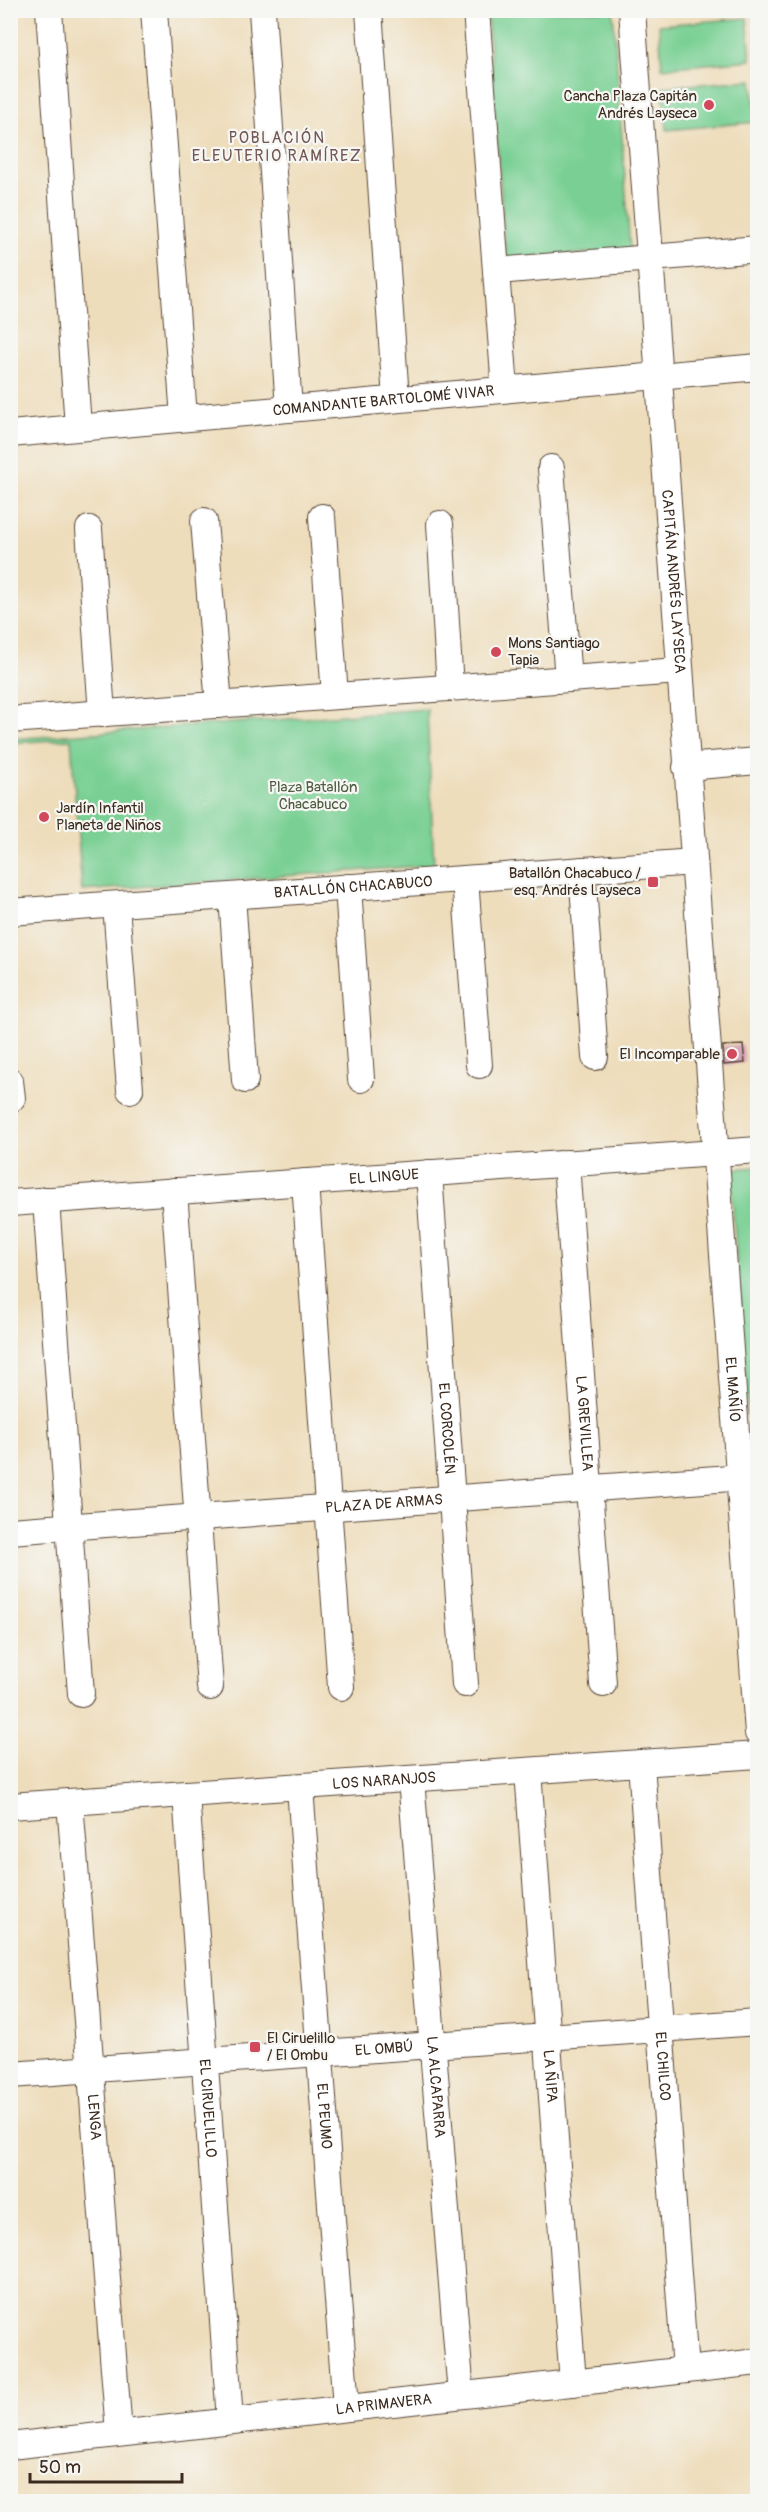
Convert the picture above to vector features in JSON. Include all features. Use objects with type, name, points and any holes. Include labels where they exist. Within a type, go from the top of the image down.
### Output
[{"type":"street","points":[[49,10],[78,427]]},
{"type":"street","points":[[154,10],[184,418]]},
{"type":"street","points":[[262,10],[289,408]]},
{"type":"street","points":[[369,10],[396,399]]},
{"type":"street","points":[[476,10],[505,389]]},
{"type":"street","name":"CAPITÁN ANDRÉS LAYSECA","points":[[632,10],[715,1153]]},
{"type":"street","points":[[496,271],[758,249]]},
{"type":"street","name":"COMANDANTE BARTOLOMÉ VIVAR","points":[[10,434],[758,367]]},
{"type":"street","points":[[551,468],[568,679]]},
{"type":"street","points":[[322,517],[335,696]]},
{"type":"street","points":[[204,521],[219,705]]},
{"type":"street","points":[[440,524],[450,688]]},
{"type":"street","points":[[89,529],[102,714]]},
{"type":"street","points":[[10,720],[679,671]]},
{"type":"street","points":[[686,767],[758,761]]},
{"type":"street","name":"BATALLÓN CHACABUCO","points":[[10,912],[694,862]]},
{"type":"street","points":[[582,870],[595,1058]]},
{"type":"street","points":[[465,879],[479,1065]]},
{"type":"street","points":[[348,887],[361,1079]]},
{"type":"street","points":[[232,896],[245,1080]]},
{"type":"street","points":[[116,904],[130,1090]]},
{"type":"street","name":"EL LINGUE","points":[[10,1203],[758,1150]]},
{"type":"street","name":"EL MAÑÍO","points":[[715,1153],[748,1477],[758,1733]]},
{"type":"street","name":"LA GREVILLEA","points":[[566,1163],[603,1684]]},
{"type":"street","name":"EL CORCOLÉN","points":[[429,1173],[465,1684]]},
{"type":"street","points":[[305,1182],[341,1687]]},
{"type":"street","points":[[174,1191],[210,1687]]},
{"type":"street","points":[[46,1200],[81,1694]]},
{"type":"street","name":"PLAZA DE ARMAS","points":[[10,1531],[748,1477]]},
{"type":"street","name":"LOS NARANJOS","points":[[10,1806],[758,1755]]},
{"type":"street","name":"EL CHILCO","points":[[641,1763],[685,2370]]},
{"type":"street","name":"LA ÑIPA","points":[[528,1771],[573,2383]]},
{"type":"street","name":"LA ALCAPARRA","points":[[411,1779],[460,2395]]},
{"type":"street","name":"EL PEUMO","points":[[300,1787],[346,2408]]},
{"type":"street","name":"EL CIRUELILLO","points":[[186,1794],[230,2421]]},
{"type":"street","name":"LENGA","points":[[70,1802],[119,2433]]},
{"type":"street","name":"EL OMBÚ","points":[[10,2075],[758,2022]]},
{"type":"street","name":"LA PRIMAVERA","points":[[10,2446],[758,2362]]},
{"type":"green space","points":[[487,11],[613,11],[630,250],[506,259]]},
{"type":"green space","name":"Cancha Plaza Capitán Andrés Layseca","points":[[747,18],[751,60],[662,68],[659,25]]},
{"type":"green space","name":"Cancha Plaza Capitán Andrés Layseca","points":[[752,80],[756,122],[667,130],[663,87]]},
{"type":"green space","name":"Plaza Batallón Chacabuco","points":[[427,709],[434,865],[82,891],[71,739],[11,743],[11,739]]},
{"type":"green space","points":[[757,1167],[758,1457],[751,1458],[730,1169]]},
{"type":"building","name":"El Incomparable","points":[[743,1045],[745,1063],[724,1065],[723,1046]]},
{"type":"place","name":"Cancha Plaza Capitán Andrés Layseca","points":[[709,105]]},
{"type":"place","name":"Mons Santiago Tapia","points":[[496,652]]},
{"type":"place","name":"Jardín Infantil Planeta de Niños","points":[[44,817]]},
{"type":"place","name":"Batallón Chacabuco / esq. Andrés Layseca","points":[[653,882]]},
{"type":"place","name":"El Incomparable","points":[[732,1054]]},
{"type":"place","name":"El Ciruelillo / El Ombu","points":[[255,2047]]},
{"type":"district","name":"POBLACIÓN ELEUTERIO RAMÍREZ","points":[[277,146]]}]
